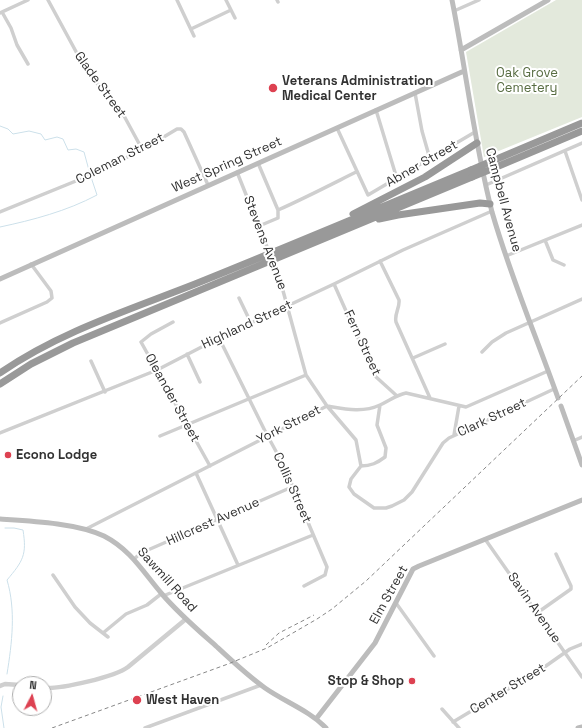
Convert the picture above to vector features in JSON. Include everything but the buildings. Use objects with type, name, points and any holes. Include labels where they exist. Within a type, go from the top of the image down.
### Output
[{"type":"highway","points":[[0,384],[28,366],[62,348],[322,239],[582,123]]},
{"type":"highway","points":[[493,164],[582,131]]},
{"type":"highway","points":[[288,246],[410,185],[477,143]]},
{"type":"highway","points":[[0,372],[31,353],[62,337],[472,173]]},
{"type":"highway","points":[[322,239],[382,218],[473,204],[491,207]]},
{"type":"main road","name":"Campbell Avenue","points":[[452,0],[477,143],[491,207],[506,256],[558,398]]},
{"type":"main road","points":[[461,50],[548,0]]},
{"type":"main road","name":"West Spring Street","points":[[0,279],[464,71]]},
{"type":"main road","points":[[561,406],[582,465]]},
{"type":"main road","name":"Elm Street","points":[[316,719],[375,643],[409,575],[416,567],[582,500]]},
{"type":"main road","name":"Sawmill Road","points":[[0,519],[66,525],[86,529],[113,542],[134,559],[162,595],[186,619],[262,685],[277,696],[316,719],[326,728]]},
{"type":"main road","points":[[578,728],[582,726]]},
{"type":"street","points":[[28,0],[1,13],[28,64]]},
{"type":"street","name":"Glade Street","points":[[48,0],[86,70],[122,114],[142,150]]},
{"type":"street","points":[[177,0],[194,36]]},
{"type":"street","points":[[226,0],[235,18]]},
{"type":"street","points":[[454,11],[479,0]]},
{"type":"street","points":[[191,29],[231,10]]},
{"type":"street","points":[[416,93],[422,131],[430,159]]},
{"type":"street","points":[[376,110],[397,179]]},
{"type":"street","points":[[278,210],[316,193],[356,172],[337,128]]},
{"type":"street","name":"Coleman Street","points":[[0,212],[11,206],[91,176],[142,150],[175,130],[181,129],[187,138],[208,185]]},
{"type":"street","name":"Abner Street","points":[[356,172],[368,195],[475,132]]},
{"type":"street","points":[[486,185],[582,143]]},
{"type":"street","points":[[565,151],[582,200]]},
{"type":"street","points":[[258,163],[278,210],[278,218],[259,226]]},
{"type":"street","name":"Stevens Avenue","points":[[237,172],[279,276],[306,375],[327,406],[356,440],[361,466]]},
{"type":"street","name":"Highland Street","points":[[0,433],[66,405],[105,392],[156,370],[219,338],[334,284],[491,207]]},
{"type":"street","points":[[506,256],[582,225]]},
{"type":"street","points":[[545,240],[552,260],[564,265]]},
{"type":"street","points":[[380,261],[399,300],[396,320],[430,398]]},
{"type":"street","points":[[0,323],[48,302],[52,298],[51,291],[32,264]]},
{"type":"street","name":"Fern Street","points":[[334,284],[376,376],[397,396]]},
{"type":"street","points":[[239,298],[251,323]]},
{"type":"street","points":[[482,352],[492,342],[506,333],[582,299]]},
{"type":"street","name":"Oleander Street","points":[[173,322],[151,334],[141,342],[210,466]]},
{"type":"street","name":"Collis Street","points":[[219,338],[284,466],[327,567],[325,575],[304,586]]},
{"type":"street","points":[[413,358],[445,344]]},
{"type":"street","points":[[187,354],[200,382]]},
{"type":"street","points":[[91,361],[105,392]]},
{"type":"street","name":"York Street","points":[[86,529],[327,406],[360,410],[380,405],[397,396],[411,394],[460,406],[469,406],[548,371]]},
{"type":"street","points":[[160,436],[306,375]]},
{"type":"street","name":"Clark Street","points":[[361,466],[351,479],[349,487],[354,494],[372,507],[378,509],[386,508],[404,500],[412,492],[443,443],[449,438],[554,389]]},
{"type":"street","points":[[361,466],[371,466],[385,457],[386,448],[377,425],[380,405]]},
{"type":"street","points":[[454,435],[460,406]]},
{"type":"street","points":[[573,441],[582,437]]},
{"type":"street","points":[[196,473],[238,565]]},
{"type":"street","name":"Hillcrest Avenue","points":[[134,559],[141,553],[292,487]]},
{"type":"street","points":[[103,633],[126,614],[147,605],[162,595],[313,535]]},
{"type":"street","name":"Savin Avenue","points":[[485,539],[582,677]]},
{"type":"street","points":[[537,613],[571,589],[556,554]]},
{"type":"street","points":[[53,576],[75,607],[90,623],[108,637]]},
{"type":"street","points":[[396,603],[434,656]]},
{"type":"street","points":[[52,687],[73,684],[120,672],[186,619]]},
{"type":"street","name":"Center Street","points":[[453,722],[544,668],[565,652],[582,644]]},
{"type":"street","points":[[0,686],[6,684],[12,684]]},
{"type":"street","points":[[145,728],[262,685]]},
{"type":"street","points":[[442,709],[459,728]]},
{"type":"green space","name":"Oak Grove Cemetery","points":[[556,0],[582,0],[582,117],[484,157],[466,52]]},
{"type":"waterway","points":[[0,126],[8,129],[13,134],[29,131],[41,134],[45,140],[57,137],[63,139],[68,150],[76,149],[84,152],[90,174]]},
{"type":"waterway","points":[[0,227],[50,214],[74,206],[97,195],[91,177]]},
{"type":"waterway","points":[[5,528],[23,530],[24,539],[24,552],[20,562],[7,580],[12,603],[12,639],[7,674]]},
{"type":"waterway","points":[[3,696],[1,707],[4,728]]},
{"type":"railway","points":[[52,728],[228,664],[267,648],[317,619],[332,609],[366,581],[582,376]]},
{"type":"railway","points":[[266,645],[279,633],[314,615]]},
{"type":"place","name":"Veterans Administration Medical Center","points":[[273,88]]},
{"type":"place","name":"Econo Lodge","points":[[8,455]]},
{"type":"place","name":"Stop & Shop","points":[[412,681]]},
{"type":"place","name":"West Haven","points":[[137,700]]}]
